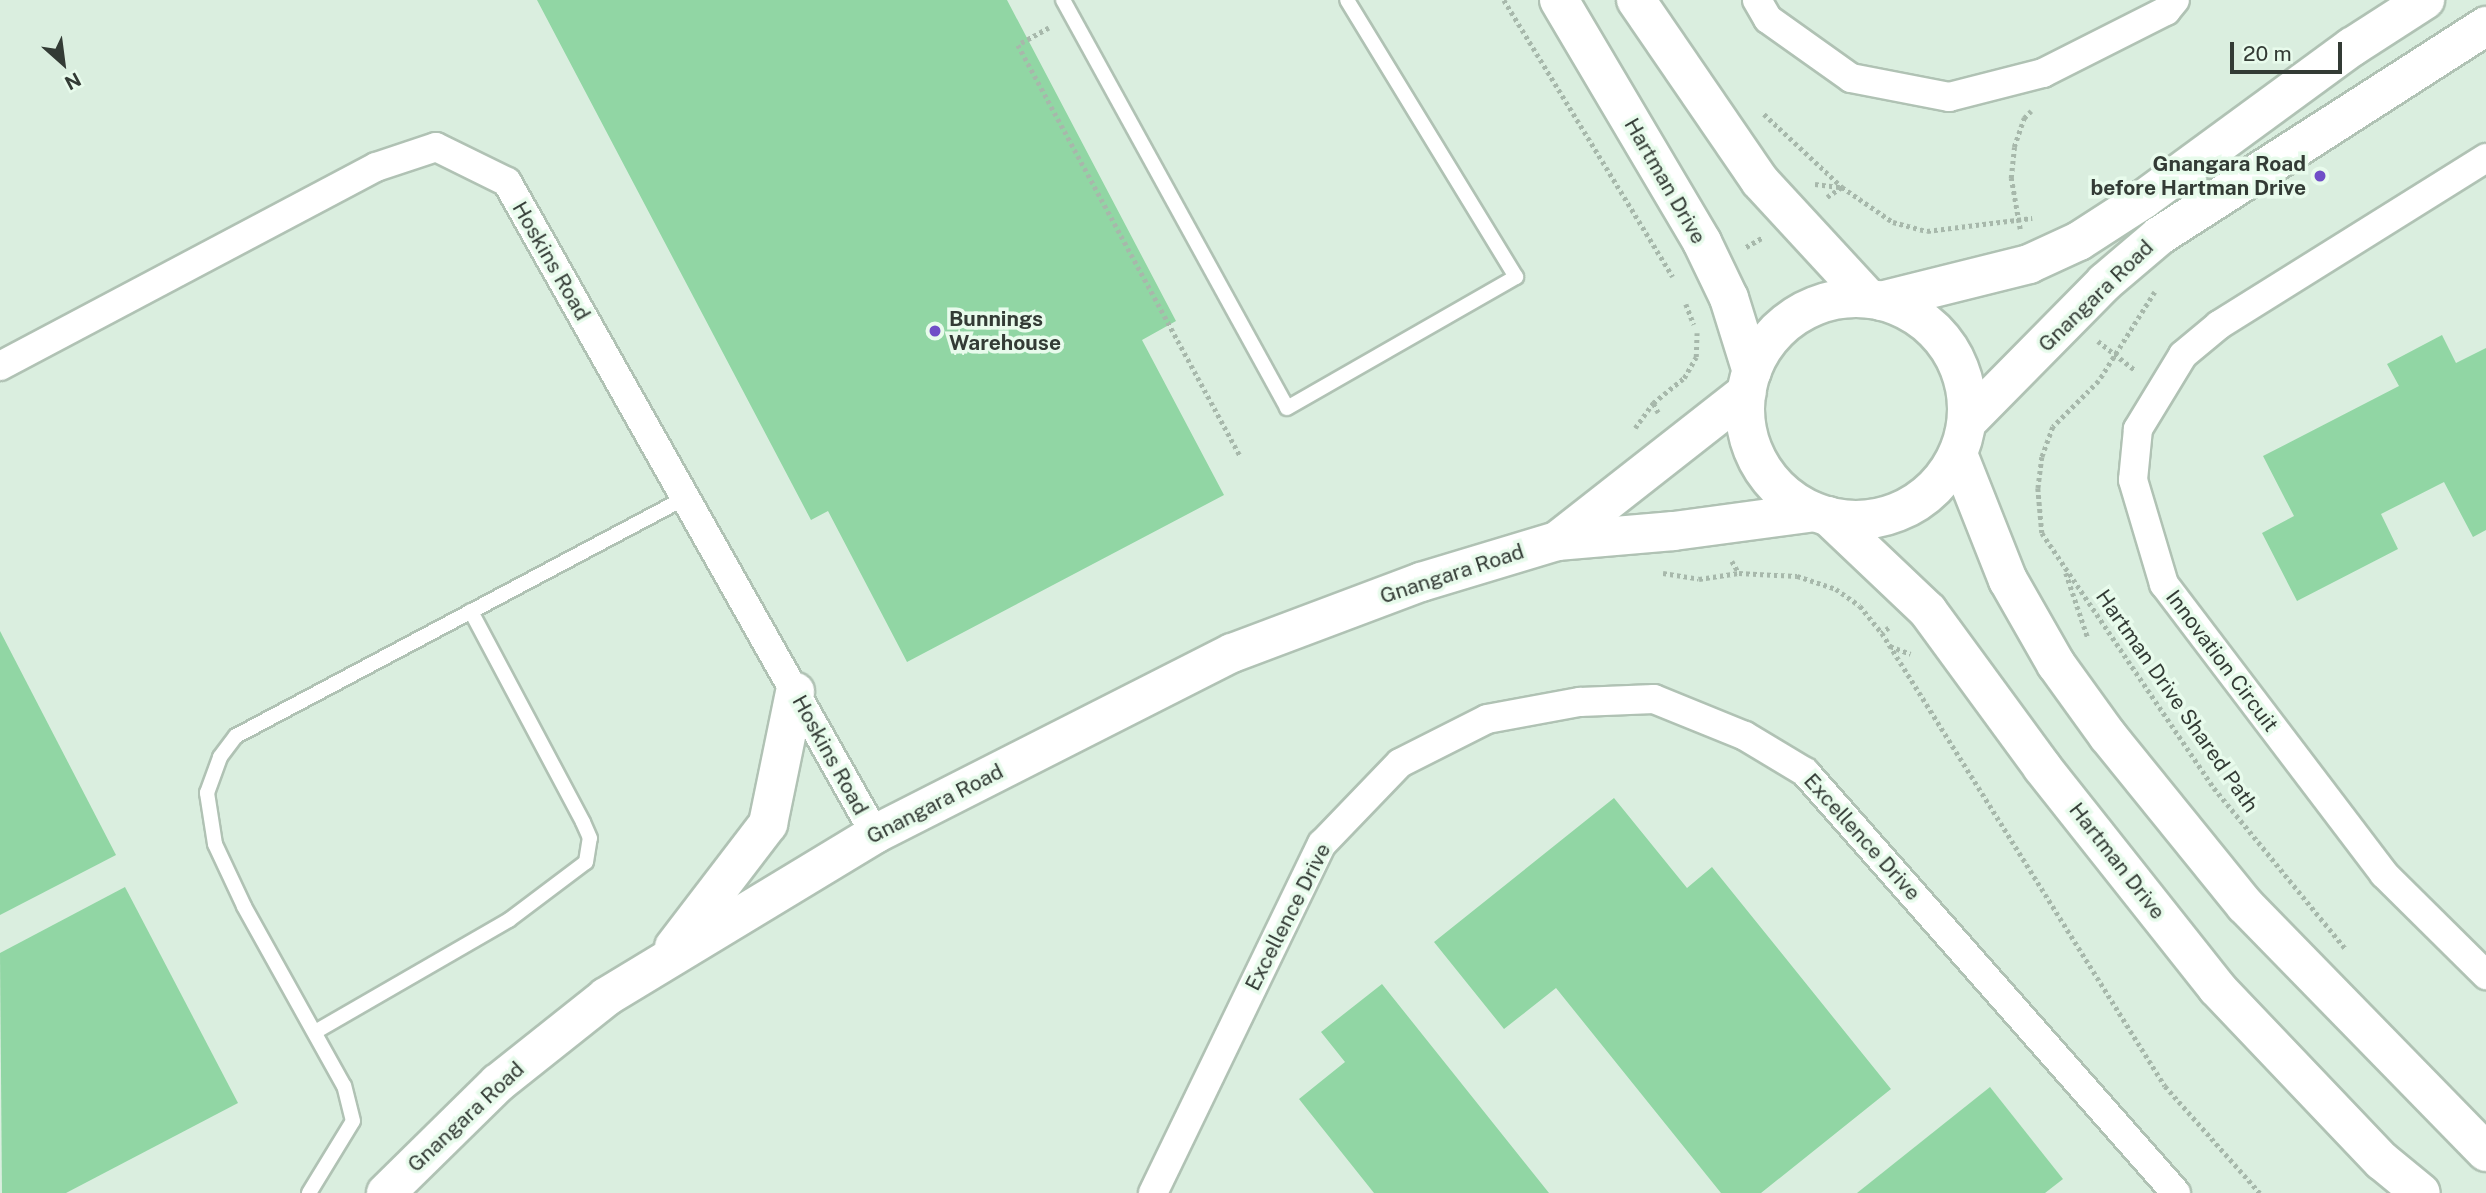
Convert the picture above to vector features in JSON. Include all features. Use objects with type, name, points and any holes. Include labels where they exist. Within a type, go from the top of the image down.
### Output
[{"type":"main road","name":"Hartman Drive","points":[[1559,0],[1702,242],[1728,298],[1749,382]]},
{"type":"main road","points":[[1636,0],[1760,181],[1874,300]]},
{"type":"main road","name":"Gnangara Road","points":[[1874,300],[2029,264],[2079,241],[2144,199],[2340,54],[2425,0]]},
{"type":"main road","name":"Gnangara Road","points":[[1962,438],[2105,282],[2160,236],[2486,26]]},
{"type":"main road","points":[[1962,438],[1936,486],[1904,509],[1867,519],[1821,514],[1783,492],[1760,464],[1747,429],[1749,382],[1768,343],[1797,316],[1835,300],[1874,300],[1918,317],[1947,345],[1964,381],[1962,438],[2000,559],[2008,580],[2056,664],[2108,736],[2237,895],[2486,1152]]},
{"type":"main road","name":"Gnangara Road","points":[[1557,541],[1749,382]]},
{"type":"main road","name":"Hartman Drive","points":[[1821,514],[1923,607],[2042,767],[2217,988],[2382,1161],[2421,1193]]},
{"type":"main road","name":"Gnangara Road","points":[[386,1193],[498,1083],[606,998],[875,834],[1232,653],[1421,582],[1557,541],[1821,514]]},
{"type":"main road","points":[[659,965],[768,824],[795,692]]},
{"type":"street","points":[[1757,0],[1768,19],[1851,78],[1949,97],[2043,73],[2166,11],[2175,0]]},
{"type":"street","name":"Hoskins Road","points":[[0,366],[376,167],[436,147],[507,182],[875,834]]},
{"type":"street","name":"Innovation Circuit","points":[[2486,158],[2218,325],[2183,355],[2138,429],[2133,480],[2164,584],[2384,874],[2486,975]]},
{"type":"street","name":"Excellence Drive","points":[[1153,1193],[1322,844],[1400,763],[1487,719],[1580,702],[1654,699],[1745,736],[1805,772],[2176,1193]]},
{"type":"lane","points":[[1063,0],[1287,408],[1516,277],[1348,0]]},
{"type":"lane","points":[[309,1193],[353,1121],[344,1086],[244,906],[215,844],[207,793],[220,757],[236,736],[685,498]]},
{"type":"lane","points":[[314,1032],[509,920],[586,862],[590,838],[583,822],[471,611]]},
{"type":"path","points":[[1504,0],[1679,287]]},
{"type":"path","points":[[1072,16],[1018,45],[1240,456]]},
{"type":"path","points":[[1762,112],[1842,187],[1893,222],[1927,231],[2016,220]]},
{"type":"path","name":"Hartman Drive Shared Path","points":[[2117,356],[2099,381],[2053,427],[2042,457],[2038,488],[2042,533],[2214,788],[2352,957]]},
{"type":"path","points":[[2000,559],[2042,533]]},
{"type":"path","points":[[1923,607],[1882,633],[2165,1086],[2260,1193]]},
{"type":"building","name":"Bunnings Warehouse","points":[[537,0],[1007,0],[1176,321],[1142,340],[1224,495],[907,662],[828,511],[811,520]]},
{"type":"building","points":[[2442,335],[2456,363],[2486,348],[2486,530],[2473,537],[2444,482],[2381,514],[2398,549],[2297,601],[2262,533],[2294,516],[2263,456],[2399,386],[2387,364]]},
{"type":"building","points":[[0,631],[116,855],[0,915]]},
{"type":"building","points":[[1614,798],[1687,888],[1712,867],[1891,1089],[1761,1193],[1721,1193],[1556,988],[1504,1029],[1434,942]]},
{"type":"building","points":[[125,887],[238,1103],[66,1193],[2,1193],[0,953]]},
{"type":"building","points":[[1382,984],[1549,1193],[1374,1193],[1299,1099],[1345,1062],[1321,1032]]},
{"type":"building","points":[[1990,1087],[2063,1179],[2045,1193],[1857,1193]]},
{"type":"place","name":"Gnangara Road before Hartman Drive","points":[[2320,176]]},
{"type":"place","name":"Bunnings Warehouse","points":[[935,331]]}]
